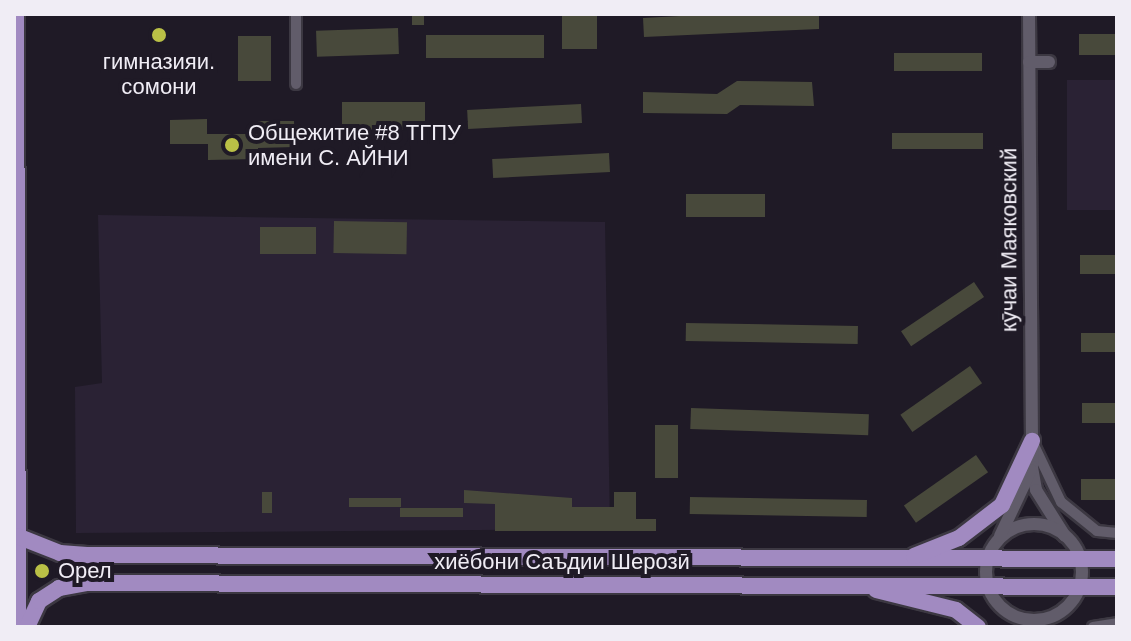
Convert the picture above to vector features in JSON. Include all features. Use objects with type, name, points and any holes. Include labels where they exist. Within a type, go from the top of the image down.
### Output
[{"type":"main road","points":[[16,14],[18,627]]},
{"type":"main road","points":[[906,560],[959,538],[1002,505],[1032,441]]},
{"type":"main road","name":"хиёбони Саъдии Шерозӣ","points":[[17,536],[60,553],[87,555],[1117,559]]},
{"type":"main road","points":[[87,555],[88,583]]},
{"type":"main road","name":"хиёбони Саъдии Шерозӣ","points":[[39,601],[59,588],[88,583],[986,584],[1117,587]]},
{"type":"main road","points":[[859,584],[956,610],[978,627]]},
{"type":"main road","points":[[27,627],[39,601]]},
{"type":"street","points":[[296,14],[296,84]]},
{"type":"street","name":"кӯчаи Маяковский","points":[[1029,14],[1032,467],[1036,490],[1081,560]]},
{"type":"street","points":[[1029,62],[1049,62]]},
{"type":"street","points":[[1032,441],[1061,502],[1097,531],[1117,533]]},
{"type":"street","name":"кӯчаи Маяковский","points":[[986,584],[987,560],[1032,467]]},
{"type":"street","points":[[999,538],[1024,525],[1039,524],[1065,536]]},
{"type":"street","points":[[1057,627],[1081,585],[1081,560]]},
{"type":"street","points":[[986,584],[1013,627]]},
{"type":"street","points":[[38,627],[39,601]]},
{"type":"street","points":[[1007,613],[1034,621],[1061,613],[1071,603]]},
{"type":"street","points":[[1093,627],[1117,623]]},
{"type":"shaded area","points":[[1067,80],[1117,80],[1117,210],[1067,210]]},
{"type":"shaded area","points":[[98,215],[605,222],[610,529],[76,533],[75,387],[102,383]]},
{"type":"building","points":[[412,14],[424,14],[424,25],[412,25]]},
{"type":"building","points":[[562,14],[597,14],[597,49],[562,49]]},
{"type":"building","points":[[819,14],[819,29],[644,37],[643,18]]},
{"type":"building","points":[[398,28],[399,54],[317,57],[316,31]]},
{"type":"building","points":[[1079,34],[1117,34],[1117,55],[1079,55]]},
{"type":"building","points":[[426,35],[544,35],[544,58],[426,58]]},
{"type":"building","points":[[238,36],[271,36],[271,81],[238,81]]},
{"type":"building","points":[[894,53],[982,53],[982,71],[894,71]]},
{"type":"building","points":[[737,81],[812,82],[814,106],[740,105],[727,114],[643,113],[643,92],[717,94]]},
{"type":"building","points":[[342,102],[425,102],[425,130],[342,130]]},
{"type":"building","points":[[581,104],[582,123],[468,129],[467,110]]},
{"type":"building","points":[[207,119],[207,134],[258,134],[258,121],[294,121],[295,147],[258,148],[258,159],[208,160],[208,144],[170,144],[170,120]]},
{"type":"building","points":[[892,133],[983,133],[983,149],[892,149]]},
{"type":"building","points":[[609,153],[610,172],[493,178],[492,159]]},
{"type":"building","points":[[686,194],[765,194],[765,217],[686,217]]},
{"type":"building","points":[[334,221],[407,222],[406,254],[333,253]]},
{"type":"building","points":[[260,227],[316,227],[316,254],[260,254]]},
{"type":"building","points":[[1080,255],[1117,255],[1117,274],[1080,274]]},
{"type":"building","points":[[974,282],[984,297],[911,346],[901,331]]},
{"type":"building","points":[[686,323],[858,326],[858,344],[686,341]]},
{"type":"building","points":[[1081,333],[1117,333],[1117,352],[1081,352]]},
{"type":"building","points":[[970,366],[982,383],[912,432],[900,415]]},
{"type":"building","points":[[1082,403],[1117,403],[1117,423],[1082,423]]},
{"type":"building","points":[[691,408],[869,414],[868,435],[690,429]]},
{"type":"building","points":[[655,425],[678,425],[678,478],[655,478]]},
{"type":"building","points":[[976,455],[988,472],[916,523],[904,505]]},
{"type":"building","points":[[1081,479],[1117,479],[1117,500],[1081,500]]},
{"type":"building","points":[[464,490],[572,498],[572,507],[614,507],[614,492],[636,492],[636,519],[656,519],[656,531],[495,531],[495,504],[464,503]]},
{"type":"building","points":[[262,492],[272,492],[272,513],[262,513]]},
{"type":"building","points":[[690,497],[867,500],[867,517],[690,514]]},
{"type":"building","points":[[349,498],[401,498],[401,507],[349,507]]},
{"type":"building","points":[[400,508],[463,508],[463,517],[400,517]]},
{"type":"place","name":"гимназияи. сомони","points":[[159,35]]},
{"type":"place","name":"Общежитие #8 ТГПУ имени С. АЙНИ","points":[[232,145]]},
{"type":"place","name":"Орел","points":[[42,571]]}]
